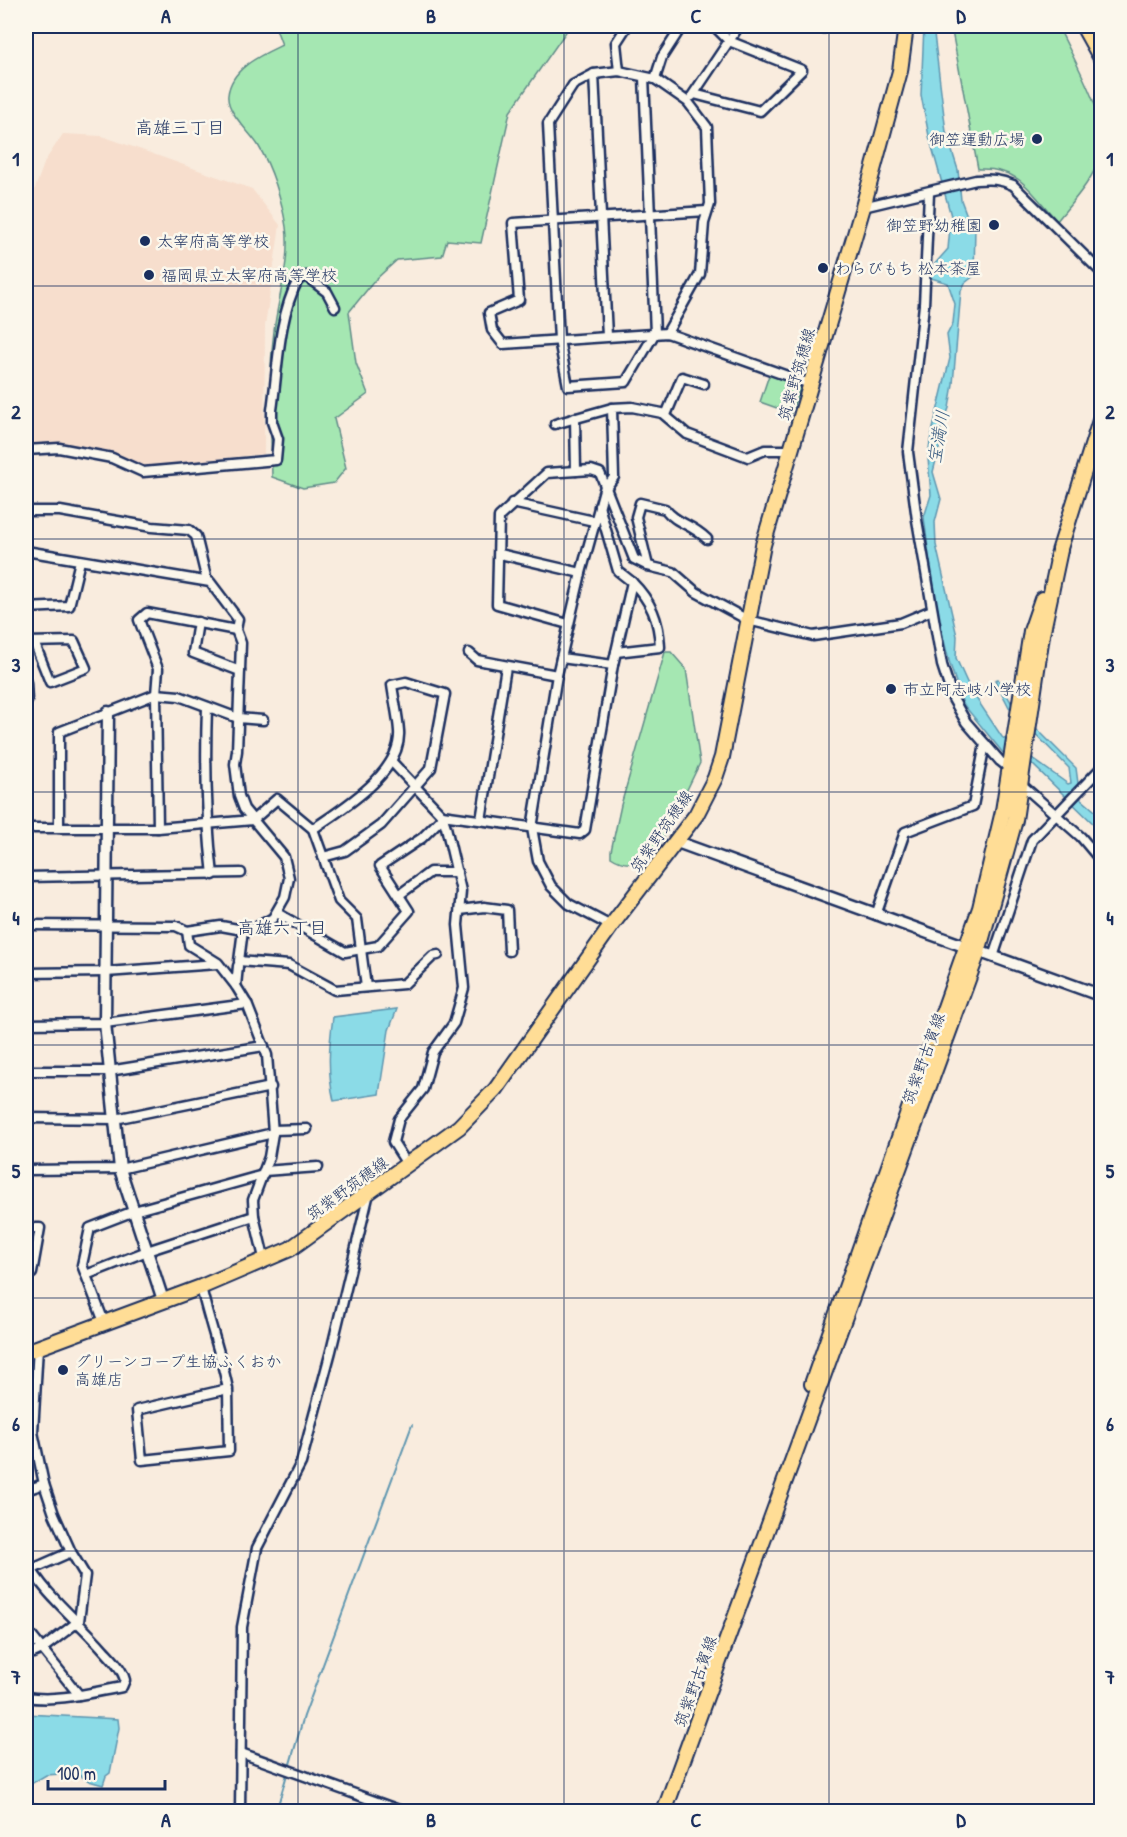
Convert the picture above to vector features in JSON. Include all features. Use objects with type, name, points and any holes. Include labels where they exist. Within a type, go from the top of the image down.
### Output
[{"type":"main road","name":"筑紫野筑穂線","points":[[32,1349],[265,1262],[297,1245],[459,1126],[496,1089],[611,926],[696,814],[715,778],[722,757],[763,545],[863,207],[900,71],[906,26]]},
{"type":"main road","points":[[1083,26],[1101,60]]},
{"type":"main road","name":"筑紫野古賀線","points":[[973,951],[1024,711],[1031,631],[1060,550],[1101,414]]},
{"type":"main road","name":"筑紫野古賀線","points":[[664,1812],[757,1561],[835,1315],[1003,868],[1021,784],[1014,766]]},
{"type":"street","points":[[619,71],[616,43],[627,26]]},
{"type":"street","points":[[655,79],[662,57],[682,26]]},
{"type":"street","points":[[694,94],[760,111],[802,70],[729,41],[714,26]]},
{"type":"street","points":[[688,102],[738,26]]},
{"type":"street","points":[[798,26],[824,28],[832,26]]},
{"type":"street","points":[[644,77],[655,333],[626,382],[567,386],[559,340],[548,124],[573,85],[594,74],[619,71],[655,79],[688,102],[707,127],[710,204],[700,274],[667,333]]},
{"type":"street","points":[[594,74],[607,336]]},
{"type":"street","points":[[863,207],[976,180],[995,178],[1013,185],[1101,273]]},
{"type":"street","points":[[932,191],[924,305],[908,452],[932,610],[942,665],[952,699],[966,722],[985,744],[1014,766]]},
{"type":"street","points":[[708,212],[513,223],[519,300],[489,313],[492,330],[503,344],[667,333],[810,384]]},
{"type":"street","points":[[26,450],[59,448],[112,458],[142,472],[276,460],[278,439],[272,422],[272,410],[284,321],[291,293],[298,280],[306,276],[327,292],[335,307]]},
{"type":"street","points":[[666,415],[682,376],[704,384]]},
{"type":"street","points":[[555,424],[612,408],[632,407],[666,415],[687,434],[748,457],[765,450],[791,450]]},
{"type":"street","points":[[611,926],[569,904],[551,886],[538,861],[532,828],[557,675],[568,624],[594,521],[606,487],[614,477],[612,408]]},
{"type":"street","points":[[575,418],[576,471]]},
{"type":"street","points":[[568,624],[497,604],[500,554],[499,518],[512,503],[547,473],[576,471],[596,471],[606,487],[634,560],[673,572],[696,592],[747,620],[813,636],[901,623],[932,610]]},
{"type":"street","points":[[512,503],[594,521]]},
{"type":"street","points":[[648,566],[636,517],[640,503],[666,509],[673,519],[695,526],[707,539]]},
{"type":"street","points":[[599,506],[618,571],[645,596],[659,629],[660,647],[616,652]]},
{"type":"street","points":[[26,511],[60,511],[152,527],[189,530],[196,536],[207,581],[237,616],[236,630],[241,643],[236,785],[243,806],[284,856],[288,871],[287,891],[277,913],[263,925],[243,930],[221,926],[187,931],[176,926],[26,925]]},
{"type":"street","points":[[26,551],[207,581]]},
{"type":"street","points":[[500,554],[580,573]]},
{"type":"street","points":[[26,608],[69,606],[80,561]]},
{"type":"street","points":[[442,816],[580,834],[585,830],[613,665],[632,582]]},
{"type":"street","points":[[159,828],[156,694],[158,669],[139,620],[147,613],[236,630]]},
{"type":"street","points":[[198,622],[193,653],[240,671]]},
{"type":"street","points":[[74,641],[86,668],[50,682],[30,642],[74,641]]},
{"type":"street","points":[[469,654],[477,660],[506,667],[557,675]]},
{"type":"street","points":[[561,658],[613,665]]},
{"type":"street","points":[[481,820],[506,667]]},
{"type":"street","points":[[26,682],[27,700]]},
{"type":"street","points":[[313,829],[354,801],[393,762],[400,733],[392,685],[406,682],[444,694],[431,768],[381,825],[345,850],[323,857]]},
{"type":"street","points":[[59,828],[59,732],[156,694],[179,696],[238,718],[263,720]]},
{"type":"street","points":[[207,707],[205,764],[207,825],[213,875]]},
{"type":"street","points":[[108,712],[105,1023],[120,1169],[163,1300]]},
{"type":"street","points":[[876,915],[905,832],[973,806],[985,744]]},
{"type":"street","points":[[393,762],[442,816],[461,891],[458,925],[464,988],[454,1023],[433,1052],[423,1089],[399,1119],[393,1142],[407,1164]]},
{"type":"street","points":[[993,957],[1032,840],[1101,767]]},
{"type":"street","points":[[1021,784],[1057,813],[1081,837],[1101,862]]},
{"type":"street","points":[[26,828],[159,828],[253,820],[277,799],[313,829],[339,901],[357,919],[366,987]]},
{"type":"street","points":[[277,913],[345,952],[362,951],[378,946],[410,910],[380,866],[422,838],[442,816]]},
{"type":"street","points":[[676,842],[1101,996]]},
{"type":"street","points":[[399,895],[430,872],[457,872]]},
{"type":"street","points":[[26,877],[242,873]]},
{"type":"street","points":[[459,910],[484,907],[507,910],[509,951]]},
{"type":"street","points":[[243,930],[239,961],[289,965],[335,990],[404,984],[433,956],[438,955]]},
{"type":"street","points":[[187,931],[189,945],[218,963],[236,986],[247,1004],[264,1046],[271,1087],[273,1132],[264,1173],[254,1196],[254,1216],[265,1262]]},
{"type":"street","points":[[26,973],[106,972],[218,963]]},
{"type":"street","points":[[236,986],[238,966]]},
{"type":"street","points":[[26,1024],[105,1023],[247,1004]]},
{"type":"street","points":[[26,1071],[110,1071],[264,1046]]},
{"type":"street","points":[[26,1118],[115,1119],[271,1087]]},
{"type":"street","points":[[26,1170],[120,1169],[273,1132],[307,1128]]},
{"type":"street","points":[[104,1322],[82,1265],[90,1228],[134,1211],[264,1173],[318,1167]]},
{"type":"street","points":[[240,1812],[242,1627],[257,1548],[301,1463],[369,1193]]},
{"type":"street","points":[[86,1275],[147,1251],[254,1216]]},
{"type":"street","points":[[26,1228],[40,1228],[32,1273],[26,1274]]},
{"type":"street","points":[[201,1287],[213,1339],[220,1351],[228,1389],[228,1451],[142,1460],[137,1410],[228,1389]]},
{"type":"street","points":[[26,1656],[42,1649],[79,1621],[85,1575],[71,1552],[44,1484],[29,1403],[32,1349]]},
{"type":"street","points":[[26,1490],[44,1484]]},
{"type":"street","points":[[28,1571],[71,1552]]},
{"type":"street","points":[[26,1560],[28,1571],[79,1621],[120,1669],[125,1680],[122,1687],[48,1701],[26,1697]]},
{"type":"street","points":[[26,1629],[79,1695]]},
{"type":"street","points":[[242,1753],[405,1812]]},
{"type":"street","points":[[26,1808],[55,1812]]},
{"type":"shaded area","name":"福岡県立太宰府高等学校","points":[[63,134],[102,136],[252,189],[280,225],[265,326],[264,454],[143,467],[120,455],[59,443],[26,447],[26,213],[45,161]]},
{"type":"green space","points":[[275,26],[570,26],[510,112],[481,243],[447,240],[442,256],[397,260],[375,280],[349,312],[356,363],[368,394],[334,419],[346,468],[334,483],[303,488],[272,477],[271,367],[274,331],[287,252],[286,227],[276,184],[268,164],[228,101],[230,86],[241,70],[256,58],[282,45]]},
{"type":"green space","name":"御笠運動広場","points":[[951,26],[1058,26],[1089,90],[1101,125],[1103,141],[1101,155],[1093,173],[1057,221],[1032,191],[1015,177],[992,169],[978,169]]},
{"type":"green space","points":[[770,372],[797,382],[800,388],[791,413],[760,402]]},
{"type":"green space","points":[[665,652],[671,652],[686,669],[700,763],[663,839],[647,857],[634,863],[627,863],[611,857],[611,851],[621,805]]},
{"type":"water","name":"宝満川","points":[[924,26],[933,26],[946,132],[958,170],[961,200],[969,221],[975,226],[974,276],[965,283],[961,291],[953,384],[949,408],[940,432],[940,445],[933,472],[941,499],[935,522],[936,545],[957,636],[956,658],[970,689],[1002,737],[1068,784],[1071,783],[1069,768],[1009,707],[995,680],[998,679],[1012,704],[1076,768],[1080,798],[1101,816],[1101,831],[1031,763],[1004,754],[963,704],[949,661],[935,604],[924,517],[931,495],[928,458],[930,441],[950,358],[947,335],[953,323],[955,304],[948,283],[931,278],[932,267],[948,249],[951,216],[929,136],[921,95]]},
{"type":"water","points":[[397,1009],[389,1030],[379,1094],[334,1101],[329,1059],[333,1017]]},
{"type":"water","points":[[26,1714],[118,1719],[119,1728],[110,1773],[106,1776],[103,1785],[89,1781],[76,1773],[46,1775],[26,1787]]},
{"type":"waterway","points":[[276,1812],[304,1716],[412,1425]]},
{"type":"place","name":"御笠運動広場","points":[[1037,139]]},
{"type":"place","name":"御笠野幼稚園","points":[[994,225]]},
{"type":"place","name":"太宰府高等学校","points":[[145,241]]},
{"type":"place","name":"わらびもち 松本茶屋","points":[[823,268]]},
{"type":"place","name":"福岡県立太宰府高等学校","points":[[149,275]]},
{"type":"place","name":"市立阿志岐小学校","points":[[891,689]]},
{"type":"place","name":"グリーンコープ生協ふくおか 高雄店","points":[[63,1370]]},
{"type":"district","name":"高雄三丁目","points":[[180,127]]},
{"type":"district","name":"高雄六丁目","points":[[282,927]]}]
